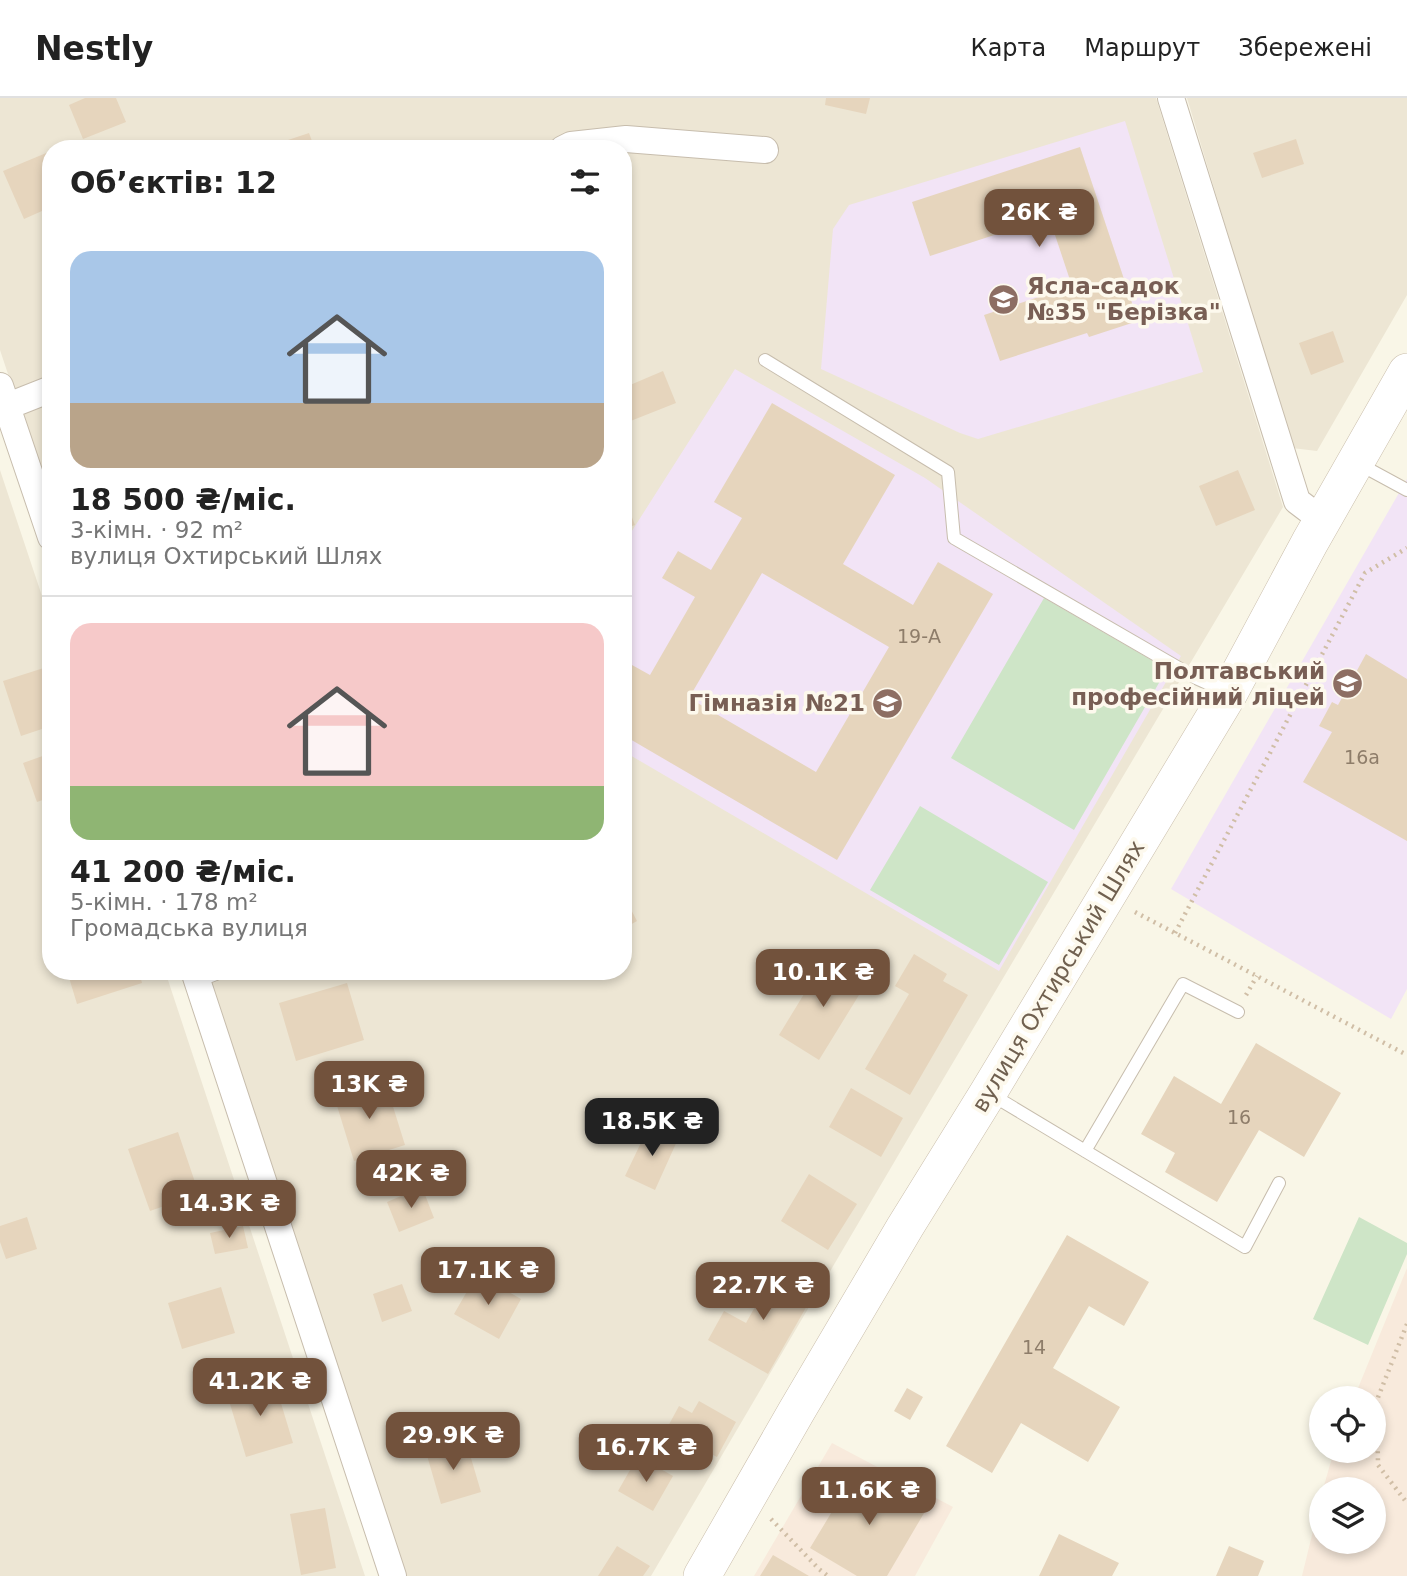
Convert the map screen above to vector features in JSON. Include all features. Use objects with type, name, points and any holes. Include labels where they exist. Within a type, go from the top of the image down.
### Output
[{"type":"main road","name":"вулиця Охтирський Шлях","points":[[702,1576],[877,1275],[1229,693],[1322,520],[1407,372]]},
{"type":"street","points":[[1171,98],[1297,501],[1322,520]]},
{"type":"street","points":[[617,140],[765,150]]},
{"type":"street","points":[[42,390],[4,396],[42,510]]},
{"type":"street","points":[[196,980],[393,1576]]},
{"type":"lane","points":[[765,360],[948,472],[954,538],[1196,678],[1229,693]]},
{"type":"lane","points":[[1356,462],[1407,490]]},
{"type":"lane","points":[[1085,1151],[1183,984],[1238,1012]]},
{"type":"lane","points":[[988,1093],[1245,1247],[1279,1183]]},
{"type":"path","points":[[1175,933],[1365,573],[1407,548]]},
{"type":"path","points":[[1130,909],[1407,1055]]},
{"type":"path","points":[[1407,1324],[1377,1400],[1378,1465],[1407,1503]]},
{"type":"path","points":[[768,1516],[828,1576]]},
{"type":"shaded area","points":[[0,98],[1156,98],[1283,507],[651,1576],[407,1576],[209,980],[632,980],[632,140],[42,140],[42,476],[0,350]]},
{"type":"shaded area","points":[[1187,98],[1407,98],[1407,295],[1317,451],[1292,448]]},
{"type":"shaded area","name":"Ясла-садок №35 \"Берізка\"","points":[[1125,121],[1203,372],[978,439],[821,369],[833,229],[849,205]]},
{"type":"shaded area","name":"Гімназія №21","points":[[735,369],[925,478],[1181,656],[999,971],[632,756],[632,531]]},
{"type":"shaded area","points":[[0,470],[42,596],[42,980],[168,980],[365,1576],[0,1576]]},
{"type":"shaded area","name":"Полтавський професійний ліцей","points":[[1407,479],[1407,989],[1391,1019],[1171,889]]},
{"type":"shaded area","points":[[1407,1268],[1407,1576],[1302,1576],[1309,1547],[1309,1554],[1386,1554],[1386,1477],[1326,1477],[1331,1463],[1386,1463],[1386,1386],[1359,1386]]},
{"type":"shaded area","points":[[832,1443],[953,1507],[915,1576],[754,1576]]},
{"type":"green space","points":[[1044,598],[1167,669],[1074,830],[951,758]]},
{"type":"green space","points":[[920,806],[1048,882],[999,965],[870,890]]},
{"type":"green space","points":[[1359,1217],[1407,1243],[1407,1254],[1368,1345],[1313,1319]]},
{"type":"building","points":[[85,98],[116,98],[126,122],[83,139],[69,105]]},
{"type":"building","points":[[826,98],[870,98],[866,114],[825,105]]},
{"type":"building","points":[[309,133],[312,140],[288,140]]},
{"type":"building","points":[[1296,139],[1304,164],[1262,178],[1253,153]]},
{"type":"building","points":[[1080,147],[1138,321],[1089,337],[1087,333],[1000,361],[984,315],[1072,286],[1049,217],[930,256],[912,202]]},
{"type":"building","points":[[42,155],[42,211],[24,219],[3,171]]},
{"type":"building","points":[[1333,331],[1344,362],[1311,375],[1299,343]]},
{"type":"building","points":[[663,371],[676,403],[632,420],[632,384]]},
{"type":"building","points":[[772,403],[895,475],[843,564],[913,605],[938,562],[993,594],[837,860],[632,740],[632,665],[650,675],[695,597],[662,578],[678,551],[711,570],[742,518],[714,502]],"holes":[[[762,573],[889,647],[816,772],[689,698]]]},
{"type":"building","points":[[1238,470],[1255,510],[1216,526],[1199,486]]},
{"type":"building","name":"Полтавський професійний ліцей","points":[[1366,654],[1407,679],[1407,841],[1303,782],[1332,732],[1319,726],[1332,702],[1338,705]]},
{"type":"building","points":[[42,669],[42,729],[21,736],[3,681]]},
{"type":"building","points":[[42,756],[42,800],[37,802],[23,763]]},
{"type":"building","points":[[632,911],[637,921],[632,924]]},
{"type":"building","points":[[914,954],[947,974],[943,981],[968,995],[910,1095],[865,1069],[909,994],[895,986]]},
{"type":"building","points":[[826,958],[867,982],[819,1060],[779,1035]]},
{"type":"building","points":[[70,980],[141,980],[142,983],[77,1004]]},
{"type":"building","points":[[347,983],[364,1040],[296,1061],[279,1003]]},
{"type":"building","points":[[1256,1043],[1341,1093],[1304,1157],[1259,1130],[1217,1202],[1165,1172],[1175,1153],[1141,1134],[1174,1076],[1221,1104]]},
{"type":"building","points":[[385,1081],[405,1145],[354,1161],[334,1096]]},
{"type":"building","points":[[851,1088],[903,1118],[881,1157],[829,1127]]},
{"type":"building","points":[[649,1126],[678,1139],[655,1190],[625,1176]]},
{"type":"building","points":[[178,1132],[199,1194],[150,1211],[128,1149]]},
{"type":"building","points":[[809,1174],[857,1204],[828,1250],[781,1221]]},
{"type":"building","points":[[422,1187],[434,1218],[399,1232],[387,1202]]},
{"type":"building","points":[[27,1217],[37,1249],[6,1259],[0,1242],[0,1226]]},
{"type":"building","points":[[243,1226],[248,1248],[215,1254],[210,1233]]},
{"type":"building","points":[[1067,1235],[1149,1282],[1124,1326],[1089,1306],[1053,1368],[1120,1407],[1088,1462],[1021,1423],[992,1473],[946,1446]]},
{"type":"building","points":[[762,1269],[812,1297],[768,1374],[708,1340],[724,1311],[746,1323],[756,1305],[745,1298]]},
{"type":"building","points":[[477,1274],[521,1299],[499,1339],[454,1314]]},
{"type":"building","points":[[402,1284],[412,1311],[382,1322],[373,1294]]},
{"type":"building","points":[[221,1287],[235,1333],[182,1349],[168,1303]]},
{"type":"building","points":[[274,1380],[293,1443],[246,1457],[227,1394]]},
{"type":"building","points":[[907,1388],[923,1397],[910,1420],[894,1411]]},
{"type":"building","points":[[699,1401],[736,1422],[717,1457],[666,1430],[679,1406],[692,1413]]},
{"type":"building","points":[[466,1441],[481,1492],[441,1504],[426,1452]]},
{"type":"building","points":[[638,1456],[673,1476],[653,1511],[618,1491]]},
{"type":"building","points":[[859,1467],[927,1508],[887,1576],[857,1576],[810,1548]]},
{"type":"building","points":[[325,1508],[336,1568],[301,1575],[290,1514]]},
{"type":"building","points":[[1059,1534],[1119,1563],[1112,1576],[1039,1576]]},
{"type":"building","points":[[617,1546],[650,1566],[643,1576],[598,1576]]},
{"type":"building","points":[[1229,1546],[1264,1561],[1258,1576],[1216,1576]]},
{"type":"building","points":[[773,1555],[809,1576],[760,1576]]},
{"type":"place","name":"Ясла-садок №35 \"Берізка\"","points":[[1004,299]]},
{"type":"place","name":"Полтавський професійний ліцей","points":[[1348,684]]},
{"type":"place","name":"Гімназія №21","points":[[888,703]]}]
